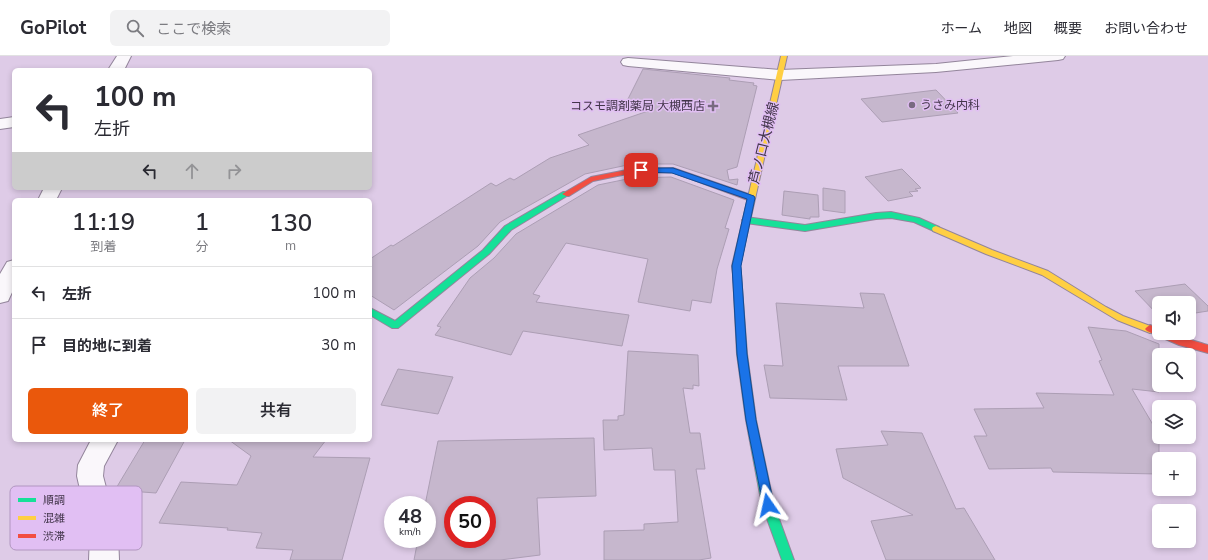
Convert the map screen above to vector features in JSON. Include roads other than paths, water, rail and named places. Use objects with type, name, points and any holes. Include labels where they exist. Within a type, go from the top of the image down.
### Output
[{"type":"street","points":[[117,68],[124,56]]},
{"type":"street","name":"芦ノ口大槻線","points":[[784,56],[736,266],[742,354],[751,420],[768,505],[788,560]]},
{"type":"street","points":[[628,62],[781,73],[936,68],[1058,56]]},
{"type":"street","points":[[0,124],[12,122]]},
{"type":"street","points":[[372,312],[395,326],[486,252],[508,228],[587,181],[597,177],[641,170],[673,170],[751,198]]},
{"type":"street","points":[[746,220],[805,228],[876,216],[891,216],[916,220],[989,252],[1045,274],[1120,318],[1182,342],[1208,349]]},
{"type":"street","points":[[0,296],[12,271]]},
{"type":"street","points":[[92,486],[90,476],[91,465],[104,442]]},
{"type":"place","name":"うさみ内科","points":[[912,105]]},
{"type":"place","name":"コスモ調剤薬局 大槻西店","points":[[713,106]]}]
